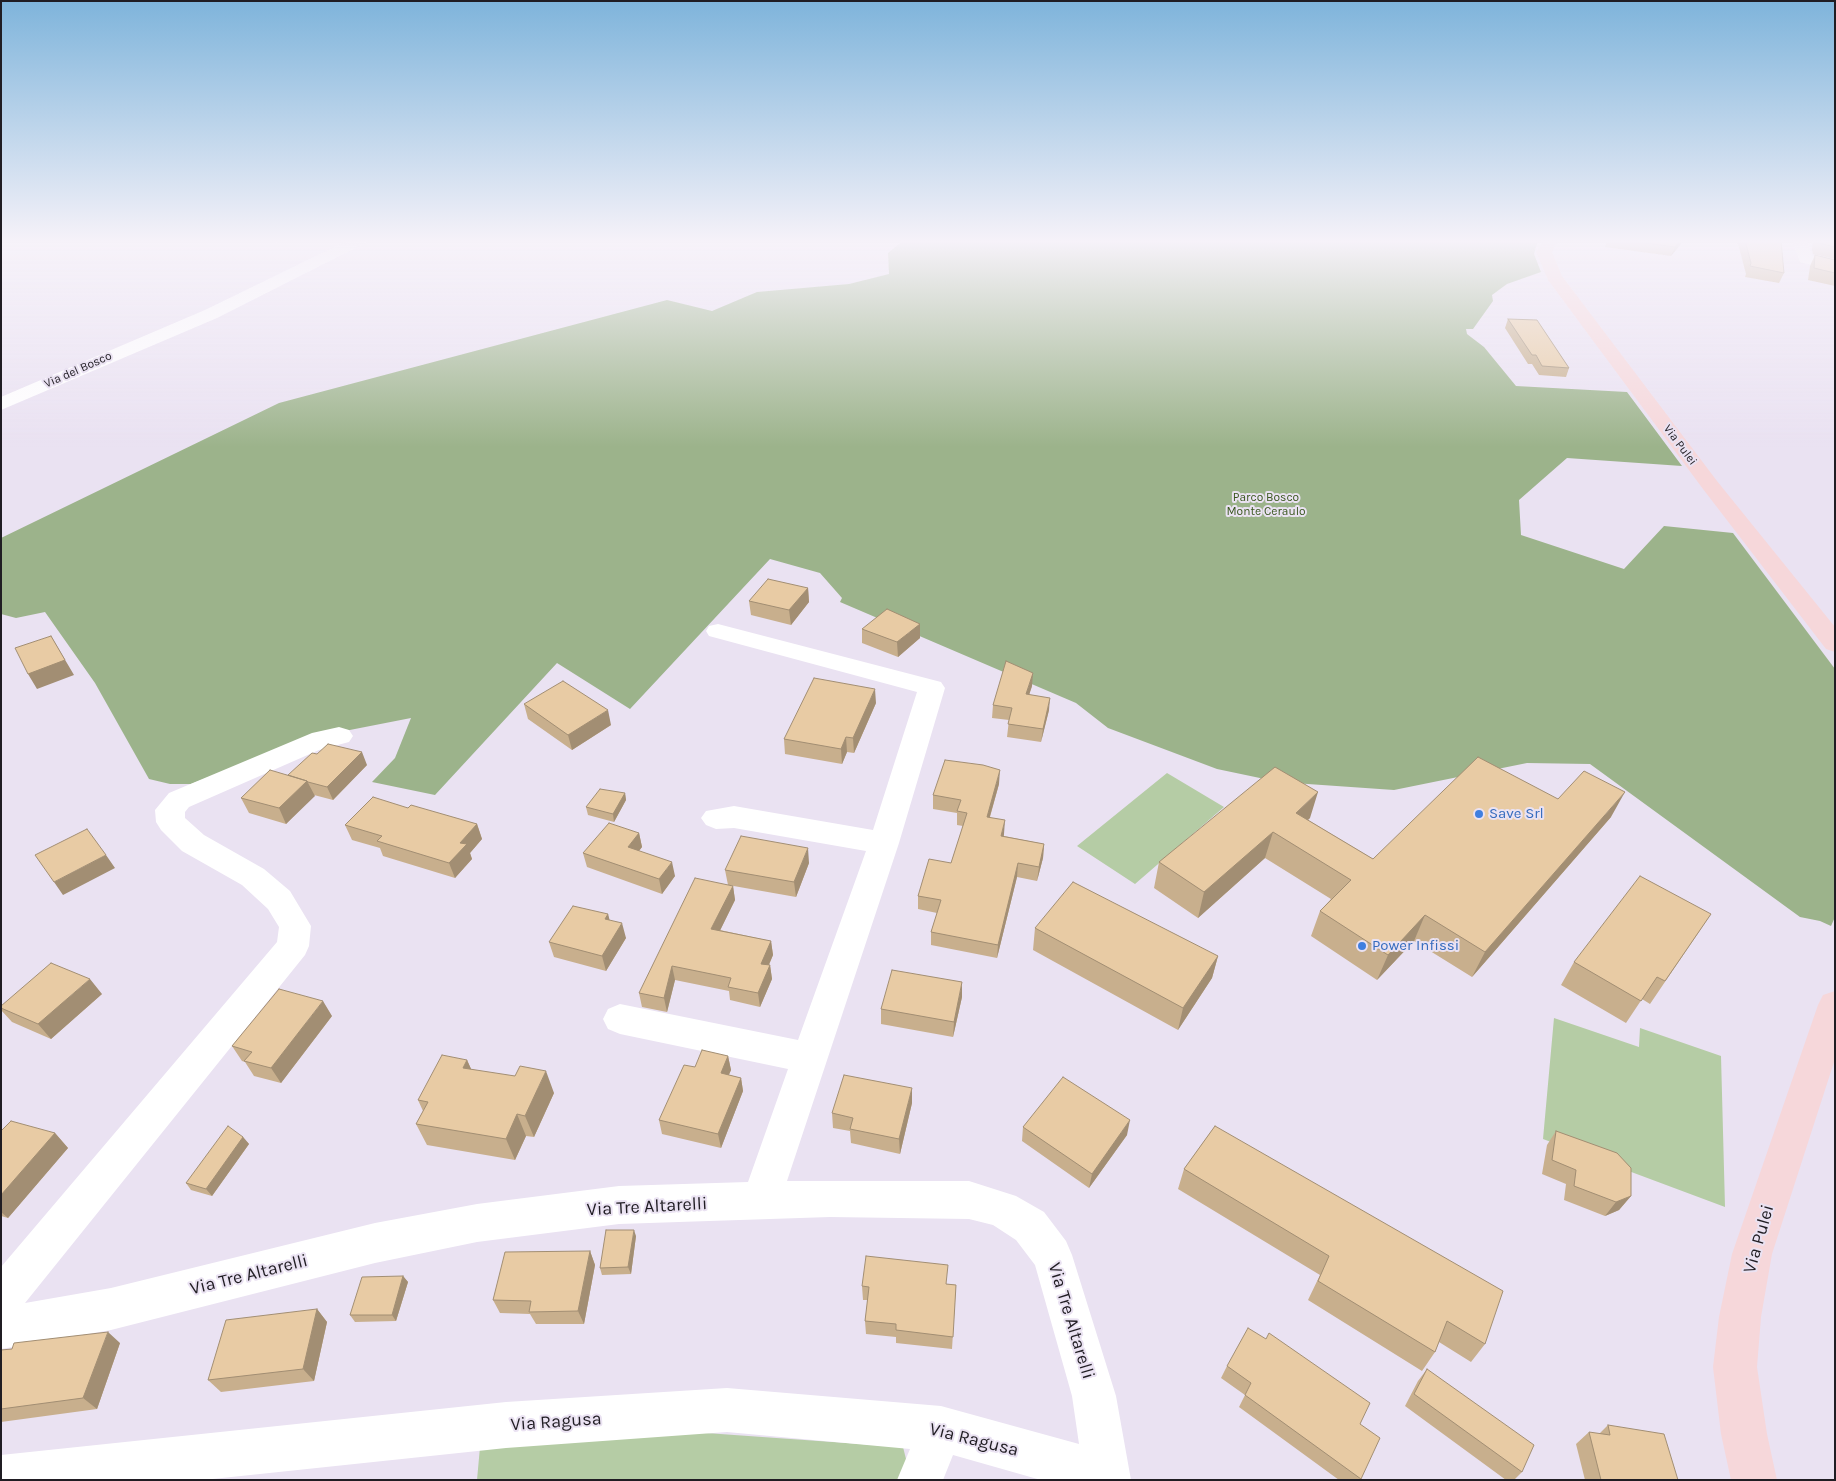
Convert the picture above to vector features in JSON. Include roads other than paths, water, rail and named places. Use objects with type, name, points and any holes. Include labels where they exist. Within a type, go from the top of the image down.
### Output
[{"type":"main road","name":"Via Pulei","points":[[1579,309],[1710,485],[1835,644]]},
{"type":"main road","name":"Via Pulei","points":[[1754,1480],[1744,1434],[1735,1367],[1740,1317],[1752,1254],[1835,1005]]},
{"type":"street","name":"Via del Bosco","points":[[8,401],[221,309]]},
{"type":"street","points":[[718,631],[932,688],[884,842],[760,1202]]},
{"type":"street","points":[[1,1299],[293,946],[295,926],[279,900],[253,877],[193,843],[171,822],[170,810],[179,800],[312,742],[340,736]]},
{"type":"street","points":[[716,818],[734,817],[884,842]]},
{"type":"street","points":[[620,1018],[810,1058]]},
{"type":"street","name":"Via Tre Altarelli","points":[[1,1328],[110,1309],[375,1243],[477,1223],[620,1206],[830,1198],[969,1200],[1002,1209],[1030,1226],[1052,1255],[1094,1396],[1108,1477]]},
{"type":"street","name":"Via Ragusa","points":[[1,1478],[506,1425],[727,1410],[941,1429],[1108,1477]]},
{"type":"street","points":[[920,1480],[941,1429]]},
{"type":"place","name":"Save Srl","points":[[1479,814]]},
{"type":"place","name":"Power Infissi","points":[[1362,946]]},
{"type":"park label","name":"Parco Bosco Monte Ceraulo","points":[[1266,505]]}]
